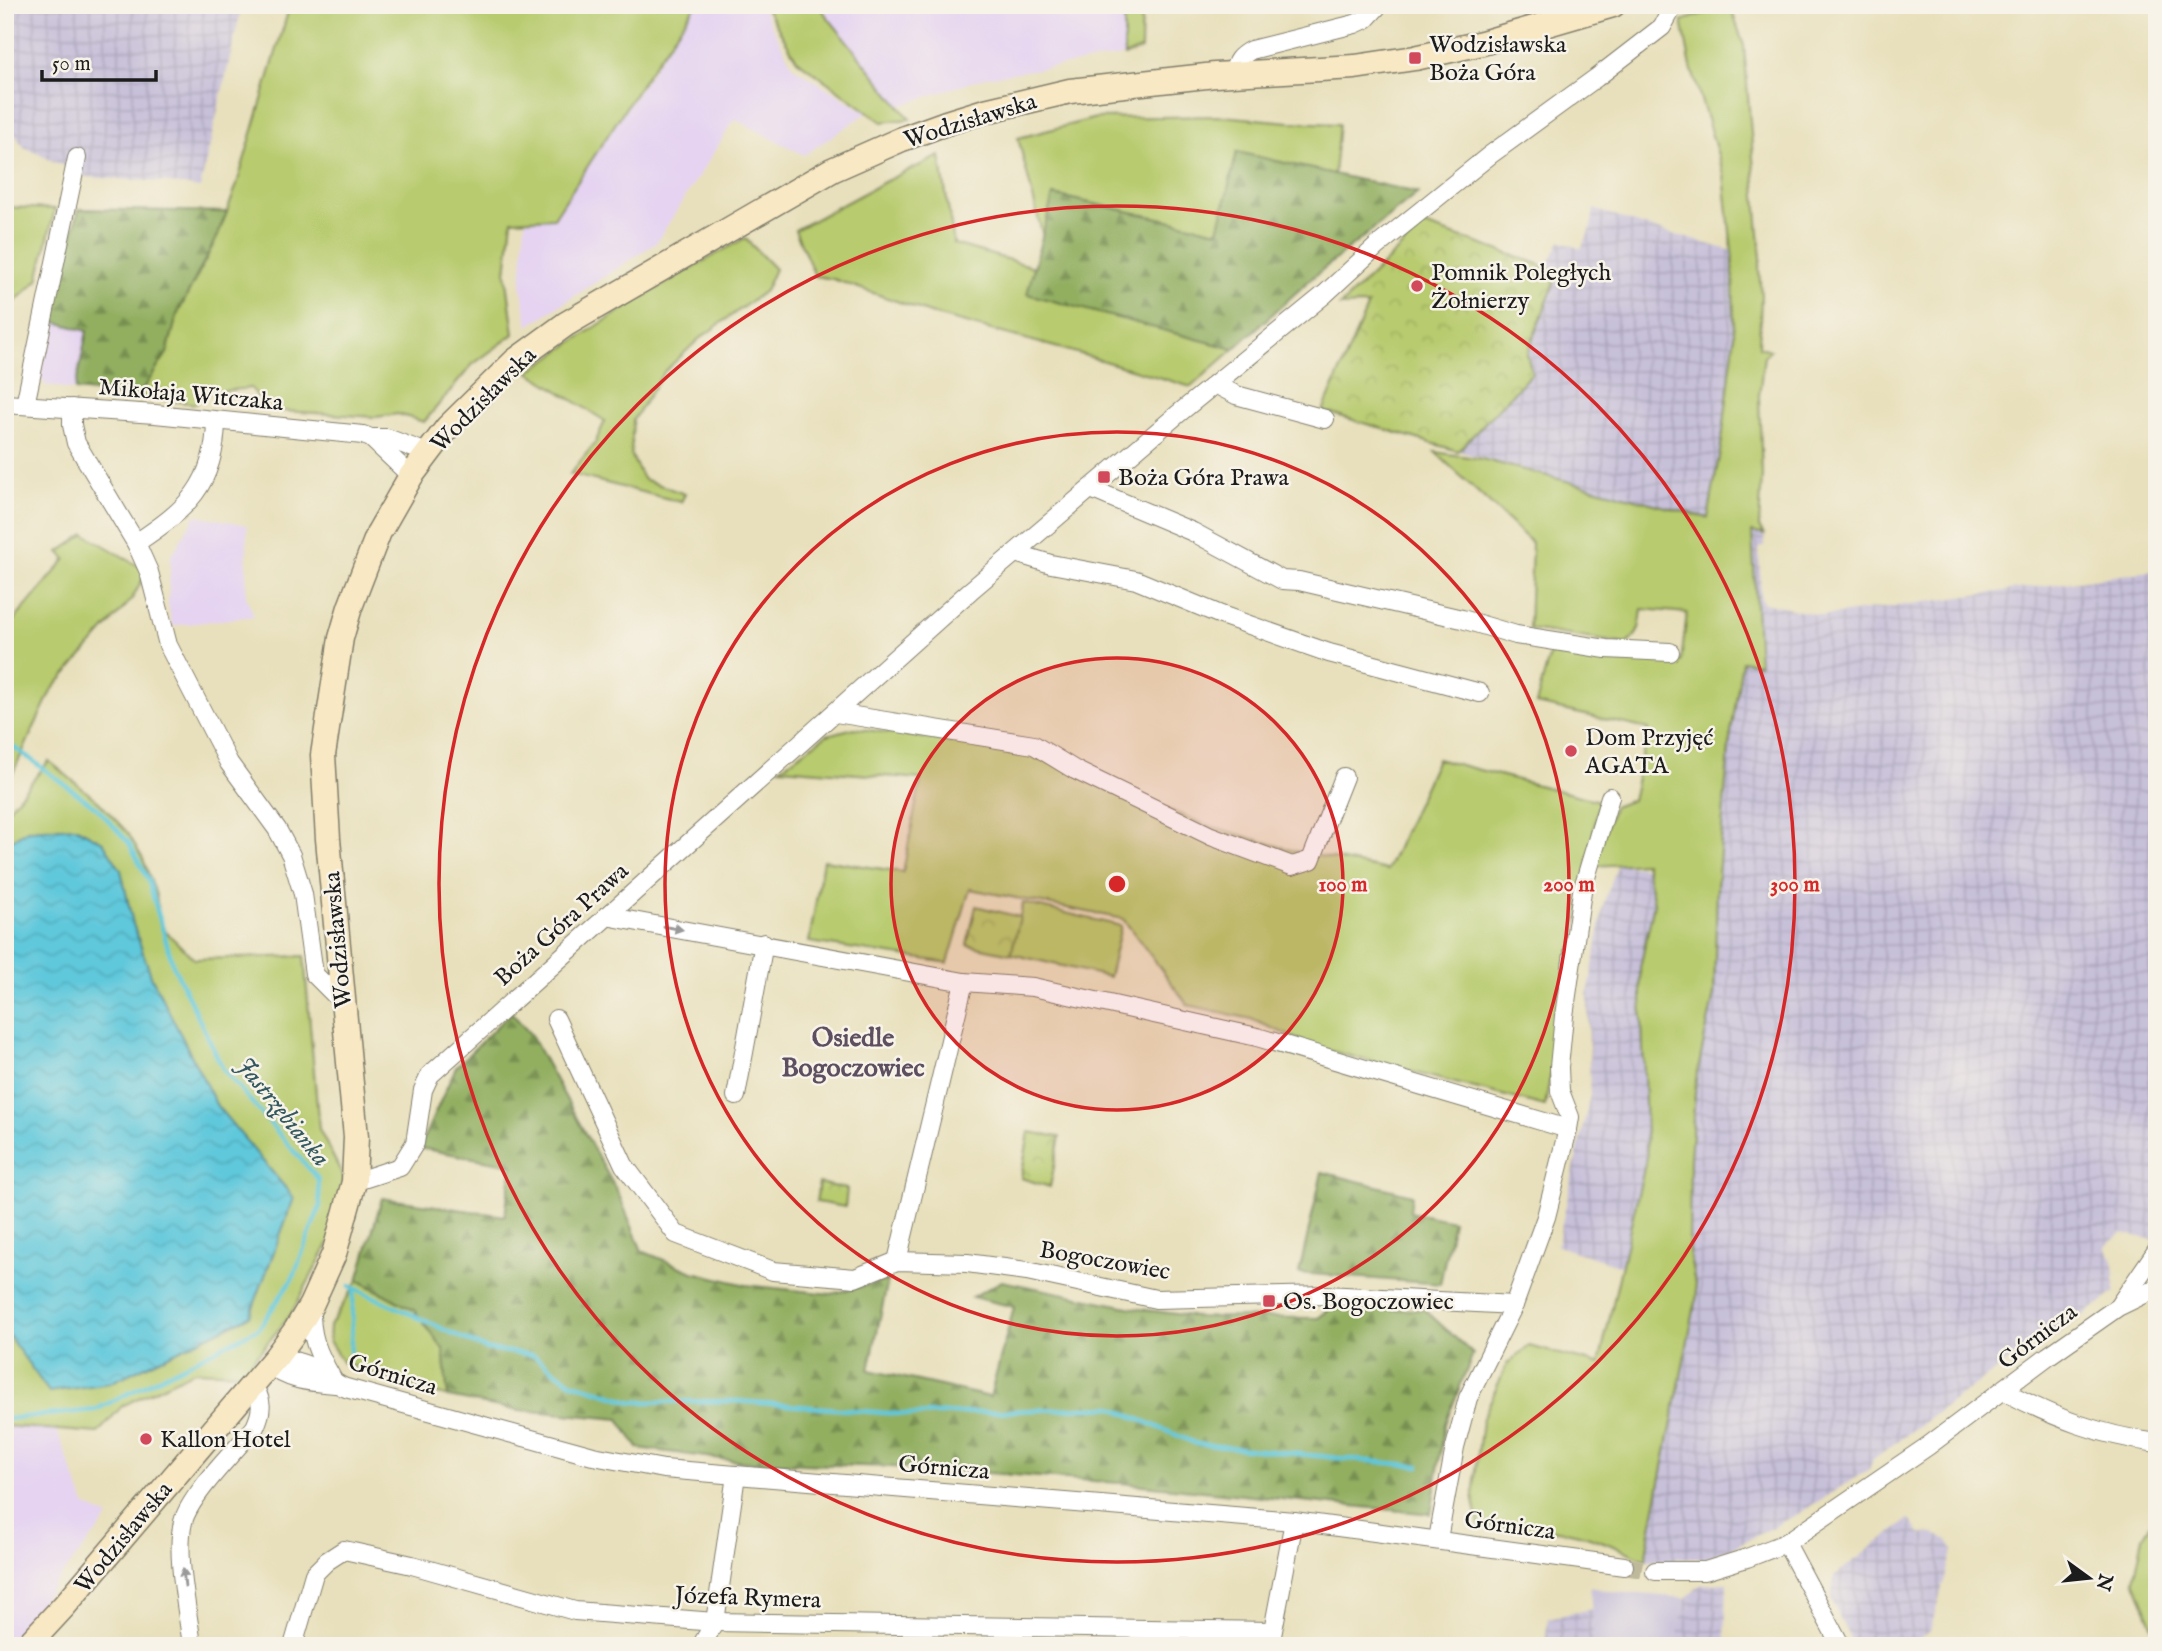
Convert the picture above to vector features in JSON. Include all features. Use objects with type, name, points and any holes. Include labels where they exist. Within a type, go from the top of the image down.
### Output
[{"type":"main road","name":"Wodzisławska","points":[[27,1646],[65,1605],[296,1330],[334,1254],[354,1182],[356,1137],[328,839],[323,755],[328,718],[341,638],[379,532],[411,476],[448,427],[514,361],[566,324],[832,170],[902,139],[996,108],[1070,91],[1234,74],[1354,67],[1415,58],[1494,40],[1614,5]]},
{"type":"main road","name":"Wodzisławska","points":[[44,1646],[65,1605]]},
{"type":"street","points":[[1234,74],[1237,61],[1251,50],[1355,24],[1366,19],[1379,5]]},
{"type":"street","name":"Boża Góra Prawa","points":[[354,1182],[400,1167],[415,1143],[423,1090],[430,1075],[606,916],[1015,553],[1490,155],[1597,78],[1662,27],[1674,5]]},
{"type":"street","points":[[24,405],[77,158]]},
{"type":"street","points":[[1215,384],[1236,395],[1325,419]]},
{"type":"street","name":"Mikołaja Witczaka","points":[[5,404],[363,435],[387,438],[427,453]]},
{"type":"street","points":[[72,408],[76,443],[136,543],[149,572],[168,645],[229,763],[277,829],[291,855],[303,894],[314,974],[344,1003]]},
{"type":"street","points":[[136,543],[181,511],[194,497],[209,467],[216,438],[216,421]]},
{"type":"street","points":[[371,438],[411,476]]},
{"type":"street","points":[[1091,489],[1194,532],[1282,580],[1326,587],[1462,619],[1516,635],[1606,649],[1670,652]]},
{"type":"street","points":[[1015,553],[1051,564],[1136,580],[1220,615],[1329,653],[1480,693]]},
{"type":"street","points":[[836,713],[1034,745],[1076,770],[1211,836],[1292,866],[1311,860],[1344,777]]},
{"type":"street","points":[[1438,1539],[1455,1447],[1468,1398],[1514,1305],[1546,1217],[1569,1123],[1560,1091],[1559,1067],[1564,1016],[1582,891],[1610,797]]},
{"type":"street","points":[[606,916],[964,982],[1034,987],[1246,1035],[1569,1123]]},
{"type":"street","points":[[736,1096],[764,943]]},
{"type":"street","points":[[897,1261],[964,982]]},
{"type":"street","name":"Bogoczowiec","points":[[556,1019],[624,1165],[676,1234],[773,1271],[855,1278],[897,1261],[967,1263],[1027,1271],[1156,1299],[1326,1295],[1514,1305]]},
{"type":"street","name":"Górnicza","points":[[2119,1307],[2157,1250]]},
{"type":"street","name":"Górnicza","points":[[1655,1571],[1705,1571],[1747,1559],[1786,1543],[1917,1454],[2048,1356],[2119,1307],[2157,1288]]},
{"type":"street","points":[[310,1305],[310,1326],[314,1342],[336,1384]]},
{"type":"street","name":"Górnicza","points":[[272,1360],[301,1362],[317,1369],[336,1384],[593,1456],[664,1469],[1294,1521],[1624,1566]]},
{"type":"street","points":[[192,1646],[180,1544],[183,1521],[192,1502],[255,1427],[261,1414],[261,1396],[252,1384]]},
{"type":"street","points":[[2004,1391],[2046,1413],[2085,1428],[2157,1443]]},
{"type":"street","points":[[702,1646],[715,1622],[736,1475]]},
{"type":"street","points":[[1271,1639],[1294,1521]]},
{"type":"street","points":[[1786,1543],[1841,1646]]},
{"type":"street","name":"Józefa Rymera","points":[[293,1646],[314,1574],[344,1550],[412,1564],[575,1611],[715,1622],[1271,1639]]},
{"type":"shaded area","points":[[5,5],[242,5],[200,188],[163,182],[86,177],[24,147],[5,122]]},
{"type":"shaded area","points":[[696,5],[761,5],[793,67],[867,113],[804,155],[735,119],[656,243],[528,326],[521,285],[525,221],[554,218]]},
{"type":"shaded area","points":[[821,5],[1124,5],[1124,56],[986,77],[899,106],[852,50]]},
{"type":"shaded area","points":[[1594,209],[1733,251],[1734,341],[1722,440],[1708,518],[1458,451],[1532,373],[1527,354],[1556,279],[1547,267],[1560,241],[1581,249],[1591,227]]},
{"type":"shaded area","points":[[52,321],[87,330],[75,390],[45,385],[40,377]]},
{"type":"shaded area","points":[[196,515],[247,525],[246,597],[254,616],[172,626],[168,603],[171,556]]},
{"type":"shaded area","points":[[1752,532],[1764,535],[1765,545],[1759,549],[1761,599],[1764,603],[1824,616],[2157,570],[2157,1238],[2155,1240],[2121,1233],[2105,1247],[2113,1261],[2115,1292],[2052,1338],[2046,1334],[1873,1459],[1869,1469],[1798,1514],[1732,1548],[1706,1558],[1646,1560],[1697,1295],[1689,1250],[1690,1159],[1696,1079],[1714,994],[1717,887],[1729,746],[1742,661],[1759,663]]},
{"type":"shaded area","points":[[1618,864],[1646,868],[1654,903],[1640,968],[1647,1155],[1621,1266],[1557,1246],[1590,1095],[1588,995],[1604,902]]},
{"type":"shaded area","points":[[5,1420],[54,1423],[85,1505],[109,1517],[50,1590],[10,1646],[5,1646]]},
{"type":"shaded area","points":[[1909,1519],[1920,1533],[1934,1534],[1948,1540],[1953,1549],[1930,1631],[1907,1646],[1854,1646],[1831,1600],[1834,1576]]},
{"type":"shaded area","points":[[1727,1583],[1725,1636],[1734,1646],[1674,1646],[1686,1598],[1700,1585]]},
{"type":"shaded area","points":[[1590,1587],[1615,1592],[1686,1598],[1674,1646],[1594,1646]]},
{"type":"shaded area","points":[[1592,1609],[1594,1646],[1545,1646],[1548,1618]]},
{"type":"green space","points":[[290,5],[696,5],[554,218],[512,220],[506,273],[514,334],[472,365],[424,422],[398,414],[376,417],[268,410],[251,388],[202,393],[196,404],[138,397],[167,353],[177,315],[218,236],[237,184]]},
{"type":"green space","points":[[764,5],[818,5],[910,119],[882,122],[797,60]]},
{"type":"green space","points":[[1124,5],[1142,5],[1141,49],[1124,56]]},
{"type":"green space","points":[[1730,5],[1744,46],[1761,258],[1759,347],[1770,350],[1764,356],[1759,396],[1762,475],[1759,527],[1764,535],[1752,532],[1759,664],[1742,661],[1729,746],[1717,887],[1714,994],[1696,1079],[1690,1159],[1689,1250],[1697,1295],[1646,1560],[1580,1534],[1479,1525],[1473,1496],[1482,1420],[1507,1364],[1529,1346],[1599,1364],[1647,1155],[1640,968],[1654,903],[1645,863],[1594,866],[1613,807],[1632,800],[1648,729],[1536,704],[1552,646],[1681,662],[1687,613],[1642,609],[1637,633],[1626,644],[1529,629],[1532,543],[1435,452],[1482,459],[1708,518],[1722,440],[1734,341],[1733,261],[1724,175],[1691,67],[1682,21]]},
{"type":"green space","points":[[1221,116],[1339,124],[1334,174],[1237,152],[1218,231],[1054,195],[1043,237],[1018,138],[1096,118]]},
{"type":"green space","points":[[1237,152],[1418,193],[1312,278],[1234,349],[1027,294],[1053,195],[1218,231]]},
{"type":"green space","points":[[940,156],[954,244],[1034,267],[1028,294],[1234,349],[1191,387],[939,316],[833,279],[815,276],[795,230],[886,181]]},
{"type":"green space","points":[[5,207],[55,209],[38,280],[5,311]]},
{"type":"green space","points":[[79,209],[227,212],[177,315],[167,353],[138,397],[75,390],[87,331],[52,321]]},
{"type":"green space","points":[[1424,225],[1547,267],[1556,279],[1527,354],[1532,373],[1458,451],[1323,411],[1368,305],[1340,306]]},
{"type":"green space","points":[[745,238],[775,269],[765,291],[699,339],[664,372],[633,420],[631,455],[643,479],[685,494],[681,502],[570,474],[595,443],[605,421],[529,372],[636,302]]},
{"type":"green space","points":[[85,534],[147,571],[132,599],[51,691],[5,790],[5,631],[66,559],[59,552]]},
{"type":"green space","points":[[854,728],[1024,752],[1204,824],[1295,851],[1387,870],[1437,759],[1599,801],[1545,1106],[1315,1047],[1251,1019],[1188,1005],[1123,919],[970,889],[948,963],[809,942],[823,860],[903,872],[921,779],[780,768],[827,735]]},
{"type":"green space","points":[[49,761],[99,802],[128,833],[143,859],[156,895],[160,922],[165,931],[194,959],[304,956],[319,1129],[344,1178],[331,1239],[290,1316],[242,1373],[194,1371],[122,1406],[98,1433],[5,1426],[5,813]]},
{"type":"green space","points":[[1023,903],[1121,926],[1109,977],[1011,954]]},
{"type":"green space","points":[[976,906],[1020,917],[1011,954],[967,945]]},
{"type":"green space","points":[[511,1012],[531,1035],[619,1195],[642,1251],[693,1272],[746,1285],[831,1294],[888,1280],[869,1370],[990,1397],[1014,1307],[972,1297],[1002,1281],[1133,1308],[1198,1317],[1318,1318],[1331,1308],[1425,1310],[1473,1354],[1445,1424],[1431,1514],[1133,1484],[921,1468],[744,1462],[638,1448],[619,1419],[509,1409],[448,1397],[443,1349],[414,1310],[358,1280],[382,1198],[505,1216],[512,1165],[419,1148],[456,1067]]},
{"type":"green space","points":[[1029,1132],[1060,1137],[1050,1187],[1021,1178]]},
{"type":"green space","points":[[1322,1172],[1412,1195],[1410,1212],[1453,1221],[1440,1284],[1299,1273]]},
{"type":"green space","points":[[819,1183],[847,1189],[845,1207],[816,1202]]},
{"type":"green space","points":[[358,1280],[414,1310],[443,1349],[448,1397],[343,1363],[329,1341],[330,1326]]},
{"type":"green space","points":[[2157,1511],[2157,1636],[2134,1580],[2143,1537]]},
{"type":"water","points":[[75,827],[103,842],[121,870],[133,924],[152,978],[217,1106],[294,1198],[250,1316],[110,1383],[49,1392],[5,1331],[5,845],[27,830]]},
{"type":"waterway","name":"Jastrzębianka","points":[[5,1419],[95,1410],[259,1328],[293,1278],[320,1206],[318,1179],[223,1069],[173,965],[148,879],[129,843],[97,808],[11,745]]},
{"type":"waterway","points":[[350,1286],[486,1349],[533,1355],[570,1382],[633,1402],[737,1401],[911,1415],[1111,1407],[1197,1444],[1419,1466]]},
{"type":"waterway","points":[[350,1358],[354,1288]]},
{"type":"tunnel","points":[[1624,1566],[1655,1571]]},
{"type":"place","name":"Wodzisławska Boża Góra","points":[[1415,58]]},
{"type":"place","name":"Pomnik Poległych Żołnierzy","points":[[1417,286]]},
{"type":"place","name":"Boża Góra Prawa","points":[[1104,477]]},
{"type":"place","name":"Dom Przyjęć AGATA","points":[[1571,751]]},
{"type":"place","name":"Os. Bogoczowiec","points":[[1269,1301]]},
{"type":"place","name":"Kallon Hotel","points":[[146,1439]]},
{"type":"district","name":"Osiedle Bogoczowiec","points":[[853,1052]]}]
